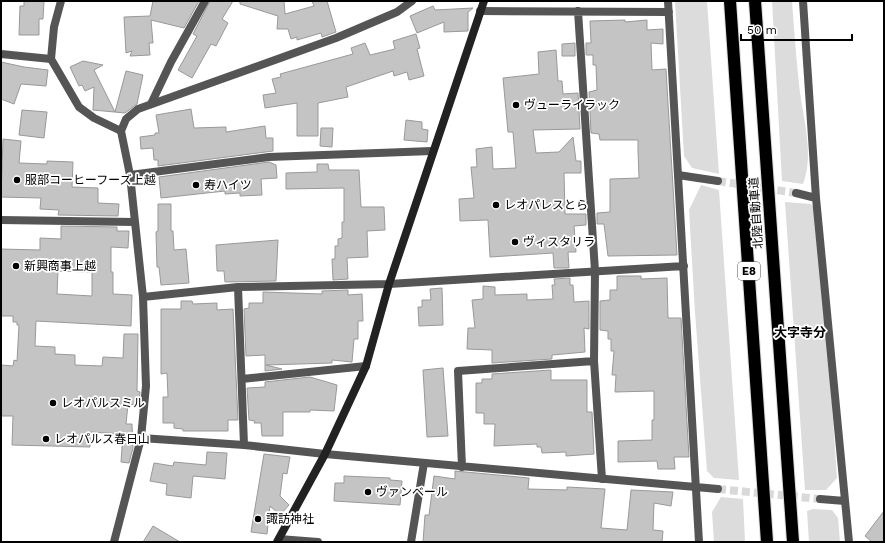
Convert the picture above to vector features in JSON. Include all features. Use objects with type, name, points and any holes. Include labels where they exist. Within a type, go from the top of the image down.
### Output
[{"type":"highway","name":"北陸自動車道","points":[[730,1],[766,542]]},
{"type":"highway","name":"北陸自動車道","points":[[755,1],[793,542]]},
{"type":"street","points":[[61,1],[54,28],[51,59],[79,107],[94,118],[121,131]]},
{"type":"street","points":[[151,104],[171,62],[206,1]]},
{"type":"street","points":[[114,542],[141,438],[146,386],[143,297],[130,175],[121,131],[126,119],[138,109],[336,38],[397,12],[412,1]]},
{"type":"street","points":[[318,542],[278,540],[325,454],[366,366],[388,284],[484,1]]},
{"type":"street","points":[[668,1],[699,542]]},
{"type":"street","points":[[803,1],[816,198],[849,542]]},
{"type":"street","points":[[480,11],[669,12]]},
{"type":"street","points":[[578,11],[595,271],[594,361],[602,480]]},
{"type":"street","points":[[1,54],[51,59]]},
{"type":"street","points":[[130,175],[269,157],[432,151]]},
{"type":"street","points":[[678,175],[718,181]]},
{"type":"street","points":[[796,193],[816,198]]},
{"type":"street","points":[[1,220],[134,222]]},
{"type":"street","points":[[143,297],[238,287],[388,284],[684,266]]},
{"type":"street","points":[[238,287],[244,446]]},
{"type":"street","points":[[462,467],[458,371],[594,361]]},
{"type":"street","points":[[242,379],[366,366]]},
{"type":"street","points":[[141,438],[244,446],[602,480],[718,489]]},
{"type":"street","points":[[411,542],[424,463]]},
{"type":"street","points":[[820,500],[845,501]]},
{"type":"shaded area","points":[[675,1],[707,1],[719,174],[692,168],[684,156]]},
{"type":"shaded area","points":[[772,1],[792,1],[799,84],[808,147],[808,160],[803,184],[782,181]]},
{"type":"shaded area","points":[[701,185],[719,190],[739,480],[714,478],[707,471],[689,210]]},
{"type":"shaded area","points":[[785,202],[811,204],[819,215],[837,478],[826,490],[805,490]]},
{"type":"shaded area","points":[[721,497],[743,499],[745,542],[714,542],[712,512]]},
{"type":"shaded area","points":[[813,509],[832,510],[838,518],[840,542],[809,542],[807,511]]},
{"type":"building","points":[[24,1],[44,1],[43,19],[39,19],[39,35],[19,35],[20,6],[24,6]]},
{"type":"building","points":[[153,1],[199,1],[184,28],[151,20],[153,43],[149,43],[150,55],[130,56],[132,51],[126,53],[124,17],[150,16]]},
{"type":"building","points":[[210,1],[233,1],[222,19],[228,23],[216,46],[211,44],[192,78],[178,70],[197,36],[193,34]]},
{"type":"building","points":[[240,1],[284,1],[285,14],[314,6],[312,1],[327,1],[336,32],[322,37],[321,33],[297,40],[297,37],[291,39],[288,29],[277,29],[278,16],[240,4]]},
{"type":"building","points":[[433,6],[435,10],[473,8],[468,12],[468,31],[444,32],[444,22],[417,33],[410,16]]},
{"type":"building","points":[[625,20],[625,22],[647,20],[647,30],[663,29],[663,44],[651,43],[652,70],[666,69],[677,255],[608,256],[604,224],[597,224],[597,213],[610,212],[610,179],[639,178],[638,140],[600,140],[599,134],[591,133],[589,92],[597,90],[596,65],[593,65],[593,55],[586,55],[586,43],[591,43],[590,21]]},
{"type":"building","points":[[416,34],[420,48],[417,49],[424,76],[409,80],[407,72],[394,76],[393,71],[346,87],[348,97],[318,103],[318,136],[297,136],[297,103],[265,108],[263,95],[276,93],[272,79],[281,77],[280,74],[353,54],[351,48],[365,43],[370,55],[395,49],[393,41]]},
{"type":"building","points":[[575,43],[575,56],[562,56],[562,44]]},
{"type":"building","points":[[556,50],[558,81],[562,81],[563,94],[578,93],[580,129],[533,130],[536,153],[559,152],[573,137],[576,161],[581,161],[581,173],[564,173],[565,214],[586,214],[586,225],[574,226],[576,252],[568,252],[569,268],[554,268],[553,253],[490,257],[488,220],[460,221],[459,199],[474,198],[471,167],[477,167],[476,149],[492,147],[493,169],[516,168],[513,132],[508,132],[503,78],[539,74],[538,52]]},
{"type":"building","points":[[83,61],[103,65],[94,70],[115,112],[126,71],[143,75],[137,104],[125,113],[93,110],[94,87],[85,91],[82,85],[79,86],[70,67]]},
{"type":"building","points":[[1,62],[48,70],[46,86],[21,84],[14,104],[1,99]]},
{"type":"building","points":[[191,109],[194,128],[226,127],[226,132],[265,126],[266,138],[273,138],[273,151],[158,166],[158,160],[154,160],[153,148],[141,149],[140,137],[159,133],[156,115]]},
{"type":"building","points":[[22,110],[47,112],[44,138],[19,135]]},
{"type":"building","points":[[406,120],[422,122],[422,129],[428,130],[427,142],[404,140]]},
{"type":"building","points":[[321,128],[333,128],[332,147],[320,146]]},
{"type":"building","points":[[3,139],[21,141],[19,163],[47,164],[47,161],[73,162],[72,187],[98,188],[98,203],[119,204],[118,216],[58,215],[59,210],[40,209],[41,198],[1,197]]},
{"type":"building","points":[[269,162],[276,165],[277,178],[261,179],[262,195],[240,196],[240,193],[225,194],[225,191],[161,198],[159,177]]},
{"type":"building","points":[[317,164],[328,164],[329,170],[359,170],[361,207],[384,207],[385,230],[367,231],[368,257],[347,258],[348,279],[333,280],[332,259],[335,259],[335,246],[338,246],[338,239],[342,238],[342,222],[344,222],[344,188],[286,189],[286,173],[317,172]]},
{"type":"building","points":[[158,204],[171,204],[171,231],[173,231],[174,250],[186,249],[189,283],[161,285],[159,267],[157,267],[156,232],[158,231]]},
{"type":"building","points":[[61,226],[117,227],[117,231],[129,231],[128,248],[111,247],[111,272],[113,272],[113,294],[132,295],[131,326],[36,321],[35,346],[55,347],[55,354],[75,355],[75,365],[102,366],[103,357],[123,358],[124,334],[138,334],[137,391],[140,392],[139,405],[128,404],[126,424],[132,424],[133,448],[129,463],[121,462],[123,434],[90,432],[90,447],[12,445],[13,416],[1,416],[1,365],[13,366],[14,360],[17,361],[19,325],[17,325],[17,322],[13,322],[13,316],[1,316],[1,249],[40,250],[40,238],[61,239]],"holes":[[[58,271],[92,272],[92,296],[57,294]]]},
{"type":"building","points":[[278,240],[276,281],[225,282],[224,271],[217,271],[216,245]]},
{"type":"building","points":[[617,276],[641,276],[641,279],[667,278],[668,318],[681,318],[689,457],[674,457],[675,469],[658,469],[657,461],[618,462],[618,441],[652,440],[654,391],[615,392],[616,375],[612,375],[614,351],[611,351],[611,339],[608,339],[608,331],[600,330],[600,301],[610,300],[610,290],[617,290]]},
{"type":"building","points":[[570,278],[570,285],[573,285],[574,302],[589,301],[589,329],[584,328],[585,352],[552,355],[552,359],[492,363],[492,350],[467,349],[468,328],[475,328],[472,300],[483,299],[483,286],[495,287],[495,295],[527,294],[527,300],[553,299],[552,285],[555,285],[554,279]]},
{"type":"building","points":[[442,288],[443,325],[419,326],[418,307],[422,307],[422,300],[431,300],[430,289]]},
{"type":"building","points":[[348,290],[348,295],[362,294],[363,321],[358,321],[358,339],[354,339],[352,362],[332,360],[332,363],[266,365],[282,369],[265,371],[265,355],[246,356],[244,309],[249,308],[249,303],[263,303],[263,292],[322,294],[322,291]]},
{"type":"building","points":[[181,301],[192,301],[193,304],[217,303],[217,310],[233,309],[238,420],[228,420],[228,431],[183,431],[183,429],[174,428],[174,423],[163,423],[163,397],[168,397],[167,373],[161,374],[161,309],[181,309]]},
{"type":"building","points":[[443,368],[448,436],[427,437],[423,370]]},
{"type":"building","points":[[551,370],[551,380],[587,380],[587,412],[592,412],[594,454],[566,456],[566,452],[542,453],[541,447],[537,447],[537,444],[494,446],[495,424],[484,424],[484,413],[476,413],[476,383],[482,383],[482,379],[492,379],[492,374]]},
{"type":"building","points":[[310,377],[337,385],[334,411],[310,410],[310,412],[283,412],[283,436],[262,436],[261,423],[254,423],[255,421],[249,420],[247,388],[265,387],[265,382]]},
{"type":"building","points":[[207,452],[227,453],[225,479],[193,476],[191,498],[166,495],[167,484],[150,481],[154,463],[173,466],[174,462],[206,465]]},
{"type":"building","points":[[264,454],[290,457],[287,474],[283,473],[280,496],[289,505],[280,515],[270,506],[267,534],[251,532]]},
{"type":"building","points":[[455,471],[529,478],[528,489],[567,490],[567,487],[605,489],[601,528],[627,530],[631,490],[673,492],[671,506],[654,503],[653,530],[663,531],[662,542],[423,542],[425,515],[429,515],[434,476],[455,479]]},
{"type":"building","name":"ヴァンベール","points":[[344,476],[390,478],[390,480],[402,481],[400,505],[334,501],[335,483],[344,483]]},
{"type":"building","points":[[884,511],[884,542],[872,542],[865,536]]},
{"type":"building","points":[[153,526],[180,542],[143,542]]},
{"type":"tunnel","points":[[718,181],[796,193]]},
{"type":"tunnel","points":[[718,489],[820,499]]},
{"type":"place","name":"ヴューライラック","points":[[516,105]]},
{"type":"place","name":"服部コーヒーフーズ上越","points":[[17,180]]},
{"type":"place","name":"寿ハイツ","points":[[196,185]]},
{"type":"place","name":"レオパレスとら","points":[[496,205]]},
{"type":"place","name":"ヴィスタリラ","points":[[515,242]]},
{"type":"place","name":"新興商事上越","points":[[16,266]]},
{"type":"place","name":"レオパルスミル","points":[[53,403]]},
{"type":"place","name":"レオパルス春日山","points":[[46,439]]},
{"type":"place","name":"ヴァンベール","points":[[368,492]]},
{"type":"place","name":"諏訪神社","points":[[258,519]]},
{"type":"district","name":"大字寺分","points":[[800,332]]}]
